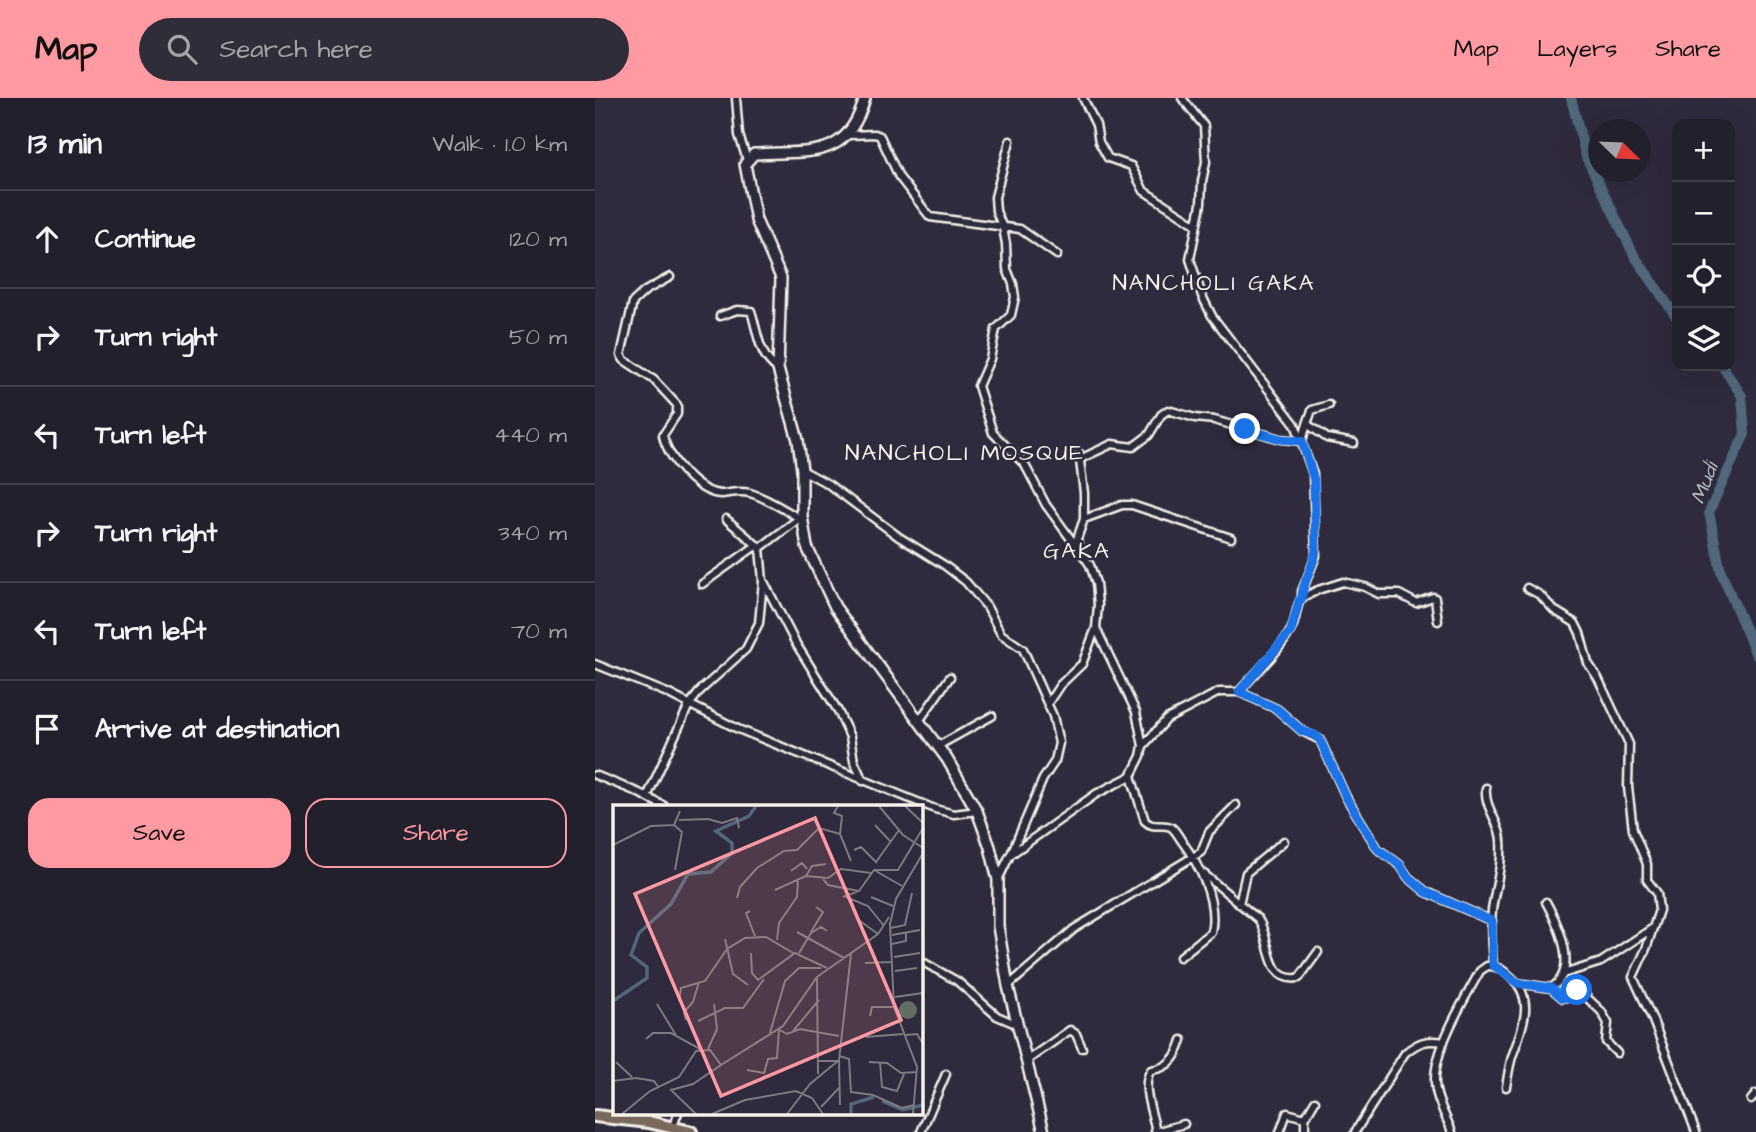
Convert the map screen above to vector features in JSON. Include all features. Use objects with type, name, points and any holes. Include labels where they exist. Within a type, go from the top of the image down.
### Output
[{"type":"highway","points":[[595,1116],[620,1117],[673,1126],[691,1132]]},
{"type":"street","points":[[736,98],[739,135],[747,160],[745,168],[756,220],[781,278],[778,369],[795,426],[802,470],[800,517],[807,547],[835,607],[937,746],[962,782],[977,811],[998,880],[997,926],[1008,986],[1044,1132]]},
{"type":"street","points":[[849,135],[857,122],[865,98]]},
{"type":"street","points":[[1083,98],[1096,125],[1099,142],[1108,158],[1131,166],[1144,191],[1195,224]]},
{"type":"street","points":[[1182,98],[1204,126],[1206,162],[1190,259],[1206,307],[1295,424],[1314,480],[1316,556],[1302,591],[1302,598]]},
{"type":"street","points":[[747,160],[754,155],[825,148],[849,135],[875,134],[880,136],[899,177],[930,217],[1023,230],[1057,255]]},
{"type":"street","points":[[1010,141],[995,192],[996,211],[1003,228],[1007,269],[1014,291],[1013,313],[996,327],[990,359],[978,386],[993,433],[1025,465],[1046,505],[1090,565],[1096,583],[1098,605],[1096,628],[1082,664],[1060,685],[1048,703]]},
{"type":"street","points":[[670,277],[645,291],[633,302],[621,355],[624,360],[654,380],[677,405],[677,414],[663,435],[667,448],[691,481],[722,494],[737,491],[749,493],[800,517]]},
{"type":"street","points":[[720,316],[737,310],[751,311],[762,352],[778,369]]},
{"type":"street","points":[[1302,441],[1312,410],[1329,405]]},
{"type":"street","points":[[1079,549],[1077,534],[1084,519],[1080,456],[1112,444],[1133,447],[1149,435],[1161,415],[1168,410],[1281,439],[1302,441]]},
{"type":"street","points":[[1307,424],[1327,438],[1354,443]]},
{"type":"street","points":[[802,470],[862,508],[899,537],[966,582],[987,607],[1001,634],[1023,649],[1058,730],[1058,752],[1043,779],[998,880]]},
{"type":"street","points":[[1084,519],[1122,505],[1132,505],[1231,538]]},
{"type":"street","points":[[702,584],[800,517]]},
{"type":"street","points":[[646,797],[689,705],[701,690],[746,649],[761,614],[763,580],[759,547],[726,519]]},
{"type":"street","points":[[763,580],[795,642],[838,711],[850,737],[854,761],[863,781]]},
{"type":"street","points":[[1239,692],[1287,636],[1294,624],[1299,601],[1318,590],[1343,582],[1366,586],[1379,594],[1399,594],[1416,603],[1433,597],[1438,621]]},
{"type":"street","points":[[1527,588],[1540,595],[1554,610],[1575,622],[1588,663],[1598,678],[1629,744],[1628,787],[1633,830],[1647,864],[1647,880],[1657,893],[1659,910],[1633,977],[1696,1132]]},
{"type":"street","points":[[1096,628],[1136,712],[1143,746]]},
{"type":"street","points":[[595,664],[738,729],[863,781],[944,812],[954,814],[977,811]]},
{"type":"street","points":[[919,721],[950,677]]},
{"type":"street","points":[[1010,855],[1096,794],[1131,776],[1137,767],[1143,746],[1160,725],[1180,711],[1219,692],[1239,692],[1277,709],[1302,731],[1315,735],[1320,740],[1346,797],[1372,842],[1400,865],[1408,877],[1426,892],[1492,921]]},
{"type":"street","points":[[937,746],[992,716]]},
{"type":"street","points":[[595,775],[660,805]]},
{"type":"street","points":[[1131,776],[1145,821],[1151,826],[1170,827],[1203,873],[1258,919],[1263,926],[1271,962],[1279,975],[1299,978],[1318,952]]},
{"type":"street","points":[[1486,788],[1487,804],[1500,831],[1502,861],[1492,921],[1493,965]]},
{"type":"street","points":[[1008,986],[1074,929],[1201,852],[1209,832],[1236,805]]},
{"type":"street","points":[[1239,904],[1246,873],[1284,841]]},
{"type":"street","points":[[1180,957],[1207,936],[1212,927],[1203,873]]},
{"type":"street","points":[[1546,902],[1563,942],[1563,974]]},
{"type":"street","points":[[1551,988],[1563,974],[1601,962],[1653,928]]},
{"type":"street","points":[[922,962],[957,981],[997,1016],[1018,1025]]},
{"type":"street","points":[[1453,1132],[1437,1094],[1436,1069],[1444,1042],[1483,967],[1493,965],[1517,983],[1551,988],[1563,998],[1580,991],[1596,1005],[1608,1023],[1606,1042],[1617,1053]]},
{"type":"street","points":[[1506,1087],[1511,1059],[1525,1024],[1524,1001],[1517,983]]},
{"type":"street","points":[[1026,1061],[1070,1030],[1076,1034],[1083,1048]]},
{"type":"street","points":[[1182,1040],[1171,1062],[1162,1068],[1151,1070],[1147,1077],[1155,1132],[1184,1124]]},
{"type":"street","points":[[1355,1132],[1405,1053],[1424,1041],[1444,1042]]},
{"type":"street","points":[[921,1132],[946,1074]]},
{"type":"street","points":[[1305,1132],[1305,1118],[1315,1101]]},
{"type":"street","points":[[1280,1132],[1287,1113],[1305,1118]]},
{"type":"street","points":[[673,1126],[678,1114]]},
{"type":"waterway","name":"Mudi","points":[[1571,98],[1586,157],[1634,255],[1672,311]]},
{"type":"waterway","name":"Mudi","points":[[1725,371],[1742,396],[1745,434],[1709,512],[1721,572],[1756,655]]},
{"type":"district","name":"NANCHOLI GAKA","points":[[1214,282]]},
{"type":"district","name":"NANCHOLI MOSQUE","points":[[965,452]]},
{"type":"district","name":"GAKA","points":[[1077,550]]},
{"type":"route","points":[[1245,429],[1281,439],[1302,441],[1314,480],[1316,556],[1302,591],[1291,631],[1239,692],[1277,709],[1302,731],[1315,735],[1320,740],[1346,797],[1372,842],[1400,865],[1408,877],[1426,892],[1492,921],[1493,965],[1517,983],[1551,988],[1557,996],[1563,998],[1572,996],[1577,990]]}]
